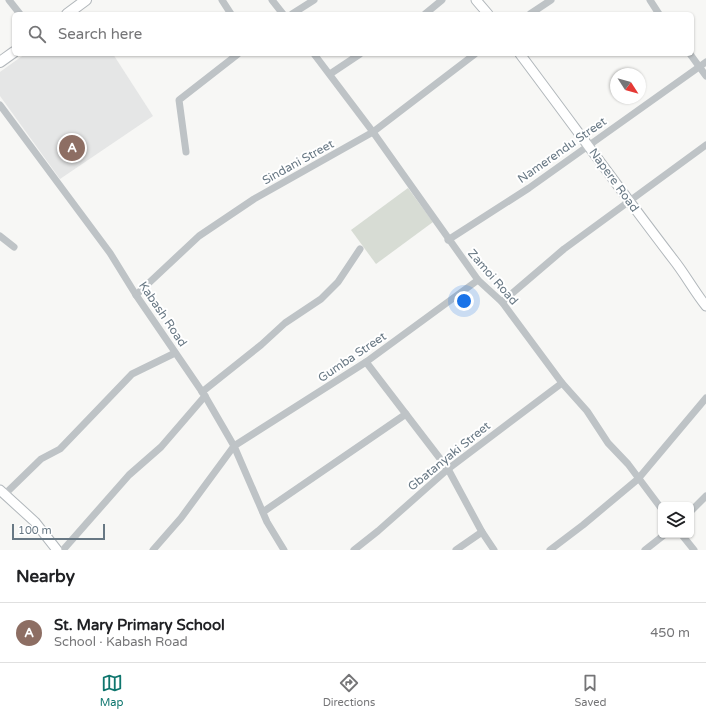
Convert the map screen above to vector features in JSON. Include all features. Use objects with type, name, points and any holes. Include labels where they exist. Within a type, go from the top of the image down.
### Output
[{"type":"main road","points":[[70,12],[86,0]]},
{"type":"main road","points":[[0,62],[12,53]]},
{"type":"street","points":[[9,0],[18,12]]},
{"type":"street","points":[[222,0],[229,12]]},
{"type":"street","points":[[272,0],[281,12]]},
{"type":"street","points":[[295,12],[314,0]]},
{"type":"street","points":[[427,12],[442,0]]},
{"type":"street","points":[[476,0],[486,12]]},
{"type":"street","points":[[533,12],[551,0]]},
{"type":"street","points":[[650,0],[658,12]]},
{"type":"street","points":[[186,152],[179,100],[235,56]]},
{"type":"street","name":"Zamoi Road","points":[[316,56],[373,132],[448,240],[478,280],[502,302],[562,383],[587,411],[608,443],[628,464],[658,504]]},
{"type":"street","points":[[330,74],[357,56]]},
{"type":"street","name":"Sindani Street","points":[[136,295],[199,236],[254,199],[373,132],[472,56]]},
{"type":"street","name":"Napere Road","points":[[521,56],[631,202],[706,306]]},
{"type":"street","points":[[692,56],[706,76]]},
{"type":"street","name":"Namerendu Street","points":[[448,240],[529,188],[706,62]]},
{"type":"street","name":"Kabash Road","points":[[0,105],[110,253],[136,295],[203,394],[234,446],[263,512],[284,550]]},
{"type":"street","points":[[502,302],[564,249],[631,202],[706,145]]},
{"type":"street","points":[[0,236],[14,247]]},
{"type":"street","points":[[62,550],[129,475],[161,447],[203,394],[261,345],[284,323],[320,299],[338,282],[360,249]]},
{"type":"street","name":"Gumba Street","points":[[234,446],[366,362],[478,280]]},
{"type":"street","points":[[57,550],[35,522],[2,492],[41,459],[60,449],[132,374],[175,353]]},
{"type":"street","points":[[366,362],[448,469],[482,532],[494,550]]},
{"type":"street","name":"Gbatanyaki Street","points":[[354,550],[378,531],[448,469],[562,383]]},
{"type":"street","points":[[550,550],[583,525],[638,479],[706,398]]},
{"type":"street","points":[[263,512],[406,414]]},
{"type":"street","points":[[153,550],[181,518],[234,446]]},
{"type":"street","points":[[694,508],[706,496]]},
{"type":"street","points":[[456,550],[482,532]]},
{"type":"street","points":[[645,550],[660,538]]},
{"type":"street","points":[[684,538],[694,550]]},
{"type":"shaded area","points":[[22,56],[114,56],[153,116],[60,179],[0,96],[0,72]]},
{"type":"shaded area","points":[[408,188],[433,222],[376,264],[351,230]]},
{"type":"place","name":"St. Mary Primary School","points":[[72,148]]}]
